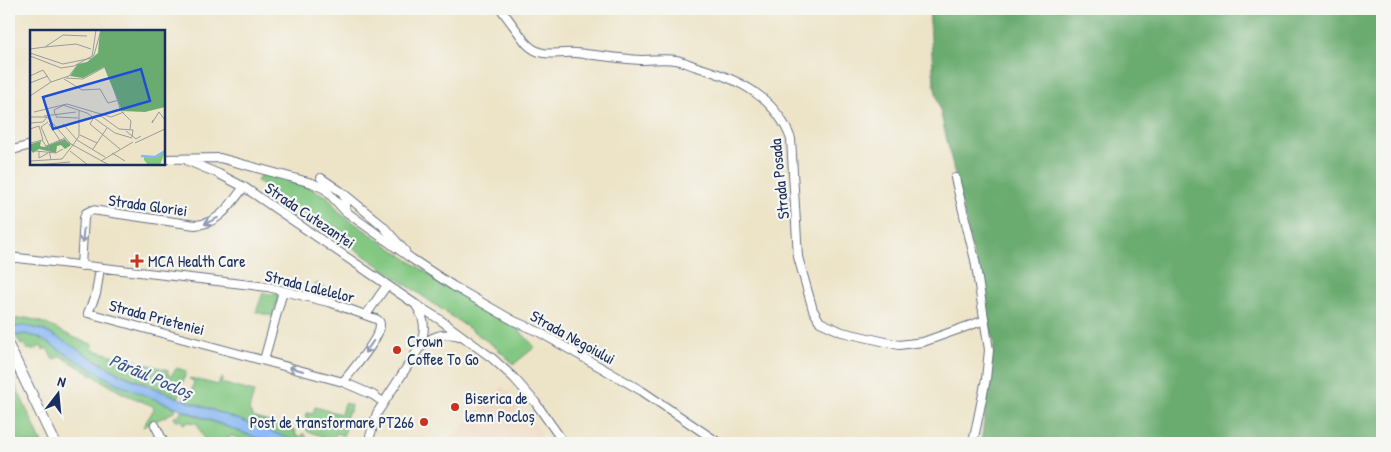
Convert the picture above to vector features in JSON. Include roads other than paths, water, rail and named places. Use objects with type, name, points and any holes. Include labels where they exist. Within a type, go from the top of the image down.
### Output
[{"type":"main road","points":[[9,347],[55,443]]},
{"type":"street","name":"Strada Posada","points":[[500,9],[530,48],[542,54],[574,52],[641,60],[676,60],[724,76],[760,94],[774,108],[787,127],[791,138],[798,257],[813,310],[820,322],[842,332],[899,345],[923,342],[985,320]]},
{"type":"street","points":[[9,151],[30,145]]},
{"type":"street","name":"Strada Negoiului","points":[[165,159],[220,158],[312,183],[325,189],[345,211],[411,259],[514,321],[539,332],[642,391],[719,443]]},
{"type":"street","name":"Strada Cutezanței","points":[[184,160],[219,174],[244,187],[464,337],[514,378],[535,402],[564,443]]},
{"type":"street","name":"Strada Negoiului","points":[[321,178],[343,193],[382,225],[411,259]]},
{"type":"street","points":[[955,178],[975,260],[990,350],[973,443]]},
{"type":"street","name":"Strada Gloriei","points":[[81,266],[84,218],[86,213],[92,210],[203,225],[221,216],[244,187]]},
{"type":"street","points":[[343,193],[346,204],[345,211]]},
{"type":"street","name":"Strada Lalelelor","points":[[9,257],[268,287],[332,303],[380,321],[372,345],[343,382]]},
{"type":"street","name":"Strada Prieteniei","points":[[100,268],[96,294],[88,313],[343,382],[373,395],[383,402]]},
{"type":"street","points":[[387,285],[406,294],[441,316],[464,337]]},
{"type":"street","name":"Strada Lalelelor","points":[[366,315],[387,285]]},
{"type":"street","points":[[264,360],[283,291]]},
{"type":"street","points":[[415,304],[422,315],[424,327],[428,334],[450,333],[464,337]]},
{"type":"street","points":[[368,443],[377,413],[383,402],[418,350],[425,342],[437,335],[443,326],[439,319],[431,317],[424,327],[418,350]]},
{"type":"street","points":[[155,425],[164,443]]},
{"type":"water","name":"Pârâul Pocloș","points":[[24,326],[35,328],[60,339],[122,375],[188,402],[300,443],[270,443],[114,382],[38,337],[24,334],[9,337],[9,328]]},
{"type":"place","name":"MCA Health Care","points":[[137,261]]},
{"type":"place","name":"Crown Coffee To Go","points":[[397,350]]},
{"type":"place","name":"Biserica de lemn Pocloș","points":[[455,407]]},
{"type":"place","name":"Post de transformare PT266","points":[[424,422]]}]
